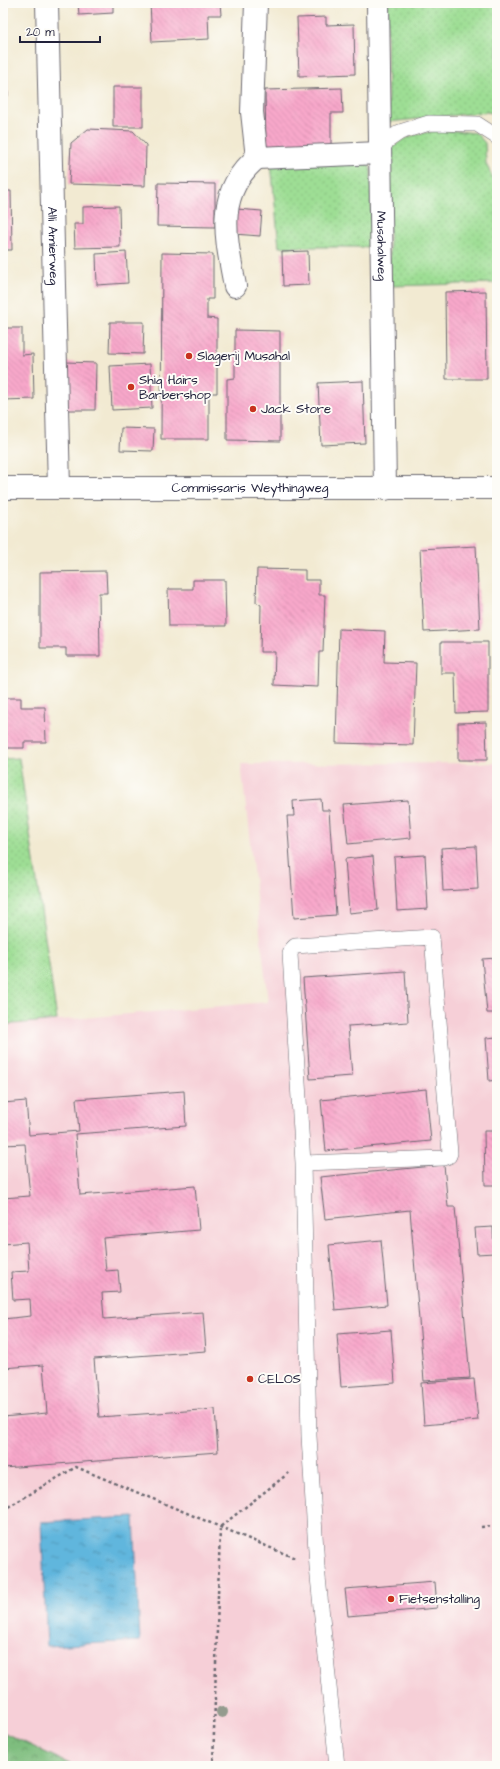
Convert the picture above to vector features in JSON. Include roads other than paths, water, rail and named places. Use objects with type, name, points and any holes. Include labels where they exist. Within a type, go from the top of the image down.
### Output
[{"type":"street","name":"Alli Amierweg","points":[[47,3],[60,488]]},
{"type":"street","points":[[256,3],[252,112],[257,158]]},
{"type":"street","name":"Musahalweg","points":[[378,3],[385,489]]},
{"type":"street","points":[[235,286],[226,238],[226,208],[235,185],[244,168],[257,158],[380,153]]},
{"type":"street","name":"Commissaris Weythingweg","points":[[3,488],[497,488]]},
{"type":"lane","points":[[380,153],[387,142],[400,132],[429,123],[476,124],[497,137]]},
{"type":"lane","points":[[303,1163],[444,1158],[449,1156],[450,1145],[432,937],[295,946],[290,954],[303,1163],[310,1456],[317,1567],[337,1766]]},
{"type":"water","points":[[134,1517],[140,1641],[47,1646],[41,1522]]},
{"type":"place","name":"Slagerij Musahal","points":[[189,356]]},
{"type":"place","name":"Shiq Hairs Barbershop","points":[[131,387]]},
{"type":"place","name":"Jack Store","points":[[253,409]]},
{"type":"place","name":"CELOS","points":[[250,1379]]},
{"type":"place","name":"Fietsenstalling","points":[[391,1599]]}]
